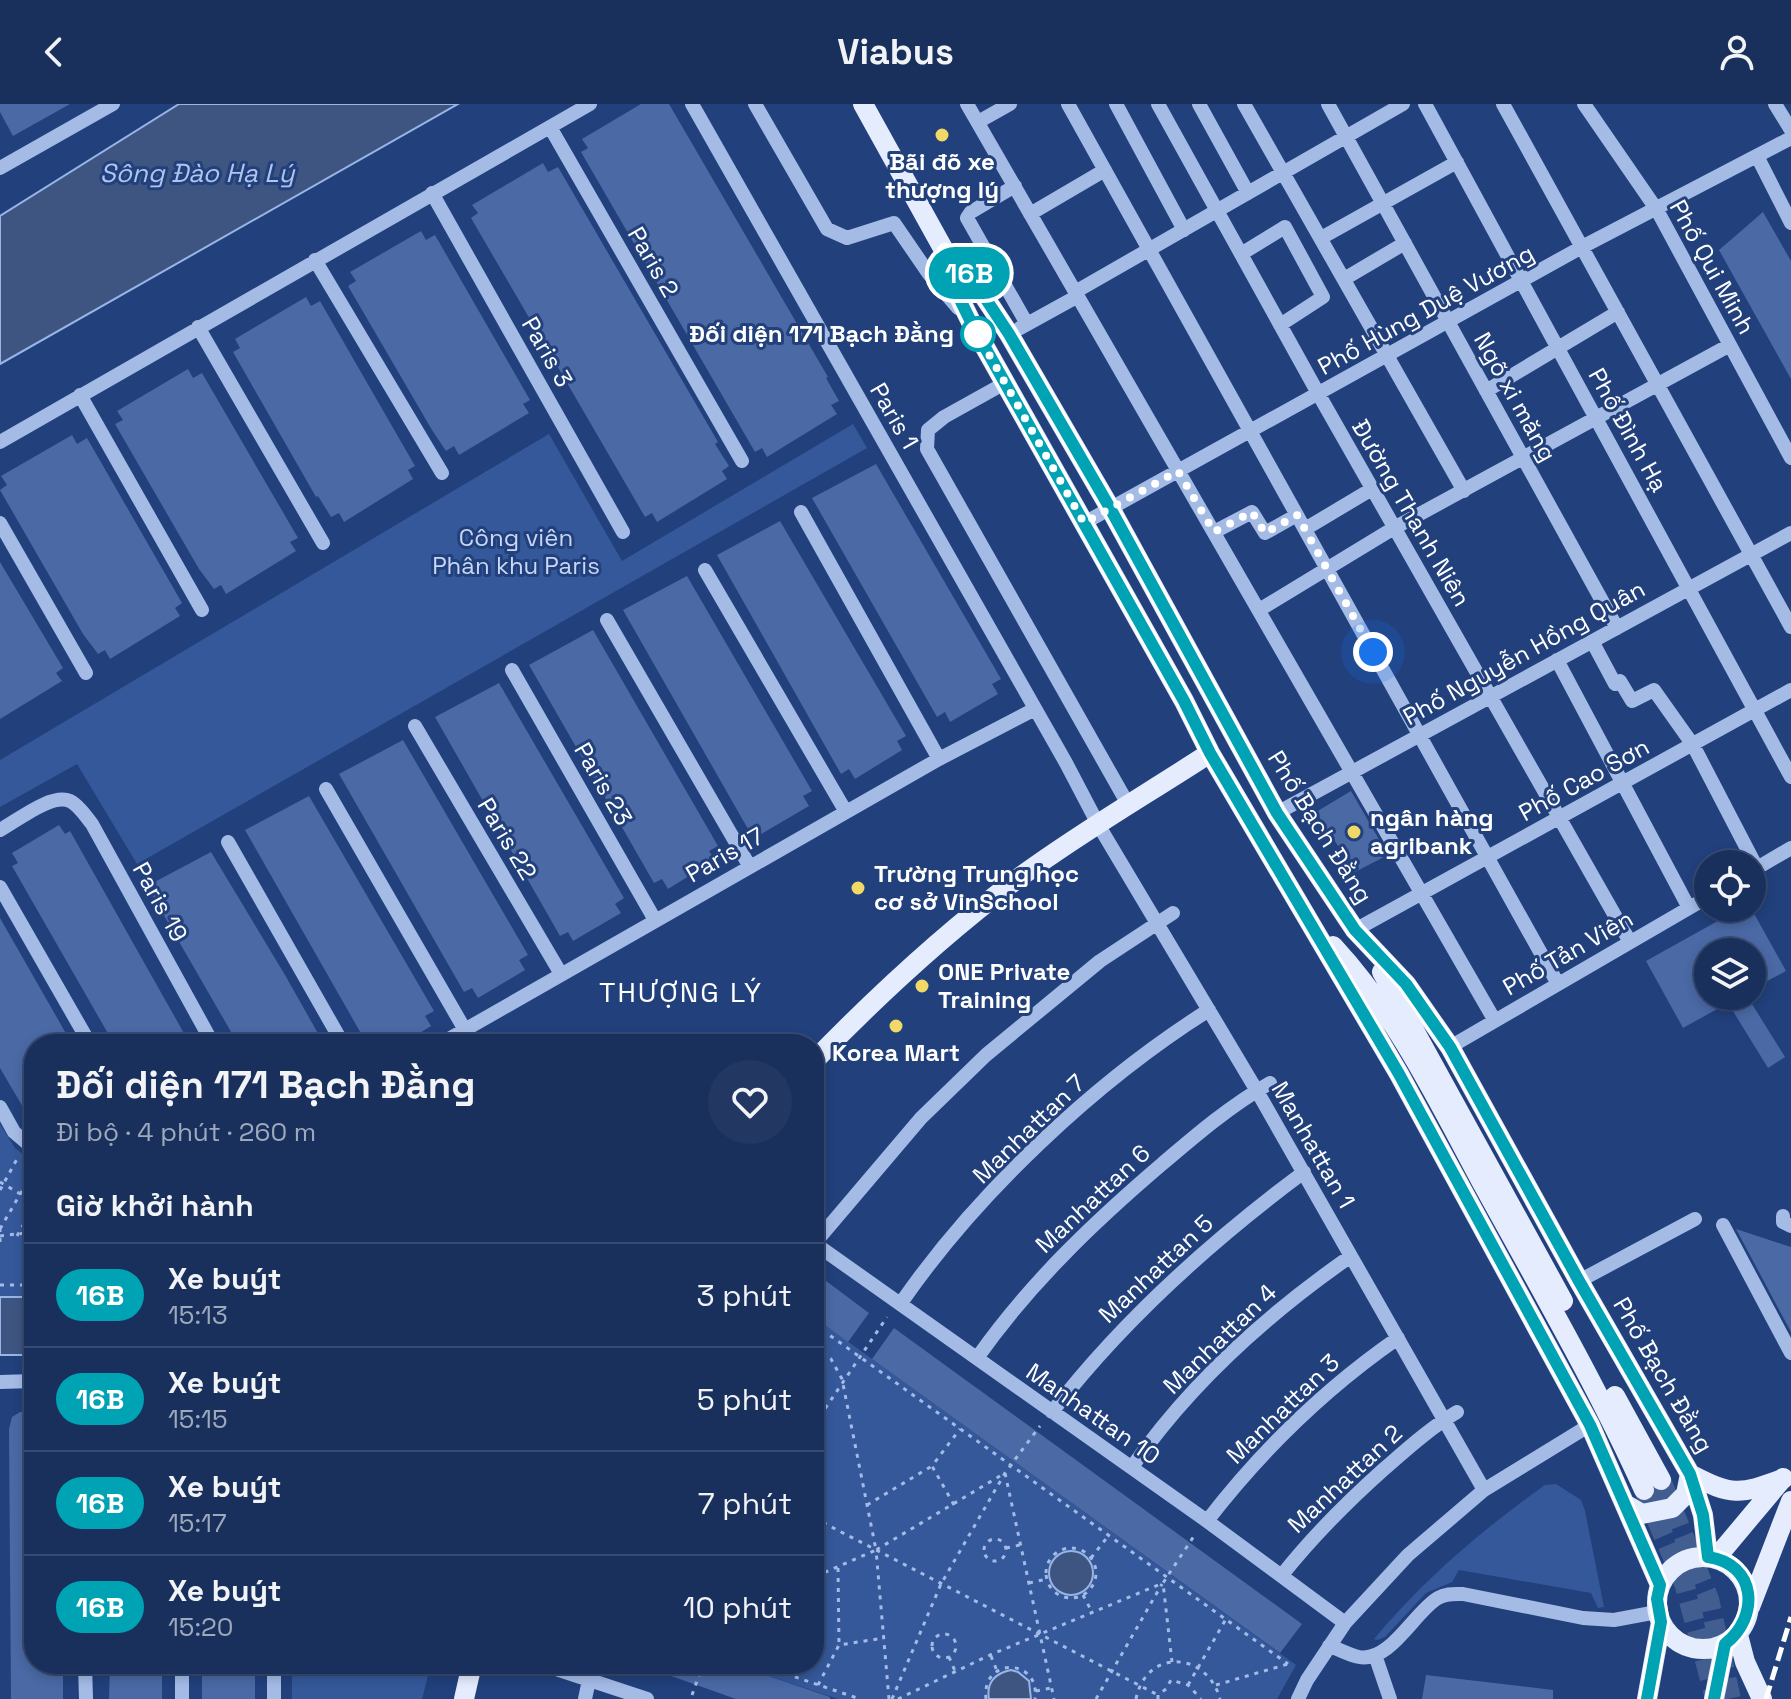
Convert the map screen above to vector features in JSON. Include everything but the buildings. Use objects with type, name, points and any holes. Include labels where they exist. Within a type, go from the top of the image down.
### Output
[{"type":"main road","name":"Phố Bạch Đằng","points":[[863,104],[942,246],[950,279],[973,326],[1184,701],[1210,753],[1399,1074],[1590,1425],[1660,1585]]},
{"type":"main road","name":"Phố Bạch Đằng","points":[[942,246],[1018,329],[1110,508],[1277,813],[1355,930],[1406,984],[1450,1047],[1690,1474],[1712,1557]]},
{"type":"main road","points":[[824,1051],[903,974],[1022,875],[1210,753]]},
{"type":"main road","points":[[1306,916],[1350,963],[1409,1049],[1611,1417],[1652,1485],[1395,992],[1355,930]]},
{"type":"main road","points":[[1625,1504],[1642,1514],[1672,1508],[1686,1494],[1690,1474],[1723,1491],[1749,1491],[1787,1474]]},
{"type":"main road","points":[[1712,1557],[1787,1474]]},
{"type":"main road","points":[[1714,1699],[1732,1640],[1746,1622],[1791,1501]]},
{"type":"main road","points":[[1646,1699],[1659,1617],[1660,1585],[1677,1564],[1689,1558],[1712,1557],[1728,1563],[1745,1582],[1750,1607]]},
{"type":"main road","points":[[1659,1617],[1667,1633],[1688,1647],[1701,1650],[1732,1640]]},
{"type":"main road","points":[[1732,1640],[1762,1699]]},
{"type":"main road","points":[[464,1699],[470,1674]]},
{"type":"street","points":[[0,168],[113,104]]},
{"type":"street","points":[[0,442],[590,104]]},
{"type":"street","name":"Paris 1","points":[[692,104],[1099,826]]},
{"type":"street","points":[[755,104],[827,229],[847,238],[894,223],[929,274],[973,326]]},
{"type":"street","points":[[967,104],[1495,1021]]},
{"type":"street","points":[[978,122],[1010,104]]},
{"type":"street","points":[[1068,104],[1558,984]]},
{"type":"street","points":[[1116,104],[1184,230]]},
{"type":"street","name":"Đường Thanh Niên","points":[[1158,104],[1319,395],[1630,942]]},
{"type":"street","points":[[1199,104],[1248,193]]},
{"type":"street","points":[[1244,104],[1464,491]]},
{"type":"street","name":"Ngõ xi măng","points":[[1328,104],[1617,628]]},
{"type":"street","points":[[1015,186],[971,212],[967,218],[1018,329],[1403,104]]},
{"type":"street","name":"Phố Đình Hạ","points":[[1425,104],[1791,777]]},
{"type":"street","points":[[1503,104],[1791,627]]},
{"type":"street","name":"Phố Qui Minh","points":[[1584,104],[1657,210],[1791,458]]},
{"type":"street","points":[[1775,104],[1791,130]]},
{"type":"street","name":"Paris 2","points":[[550,127],[742,461]]},
{"type":"street","name":"Phố Hùng Duệ Vương","points":[[1084,523],[1582,247],[1791,138]]},
{"type":"street","points":[[1757,156],[1791,223]]},
{"type":"street","points":[[1321,238],[1457,162]]},
{"type":"street","points":[[1030,214],[1105,170]]},
{"type":"street","name":"Paris 3","points":[[432,193],[623,532]]},
{"type":"street","points":[[1241,254],[1285,227],[1323,297],[1280,325]]},
{"type":"street","points":[[1344,279],[1405,243]]},
{"type":"street","points":[[315,260],[442,473]]},
{"type":"street","points":[[1486,391],[1618,312]]},
{"type":"street","points":[[198,327],[323,543]]},
{"type":"street","points":[[1259,610],[1394,528],[1730,345]]},
{"type":"street","points":[[1005,383],[944,417],[928,430],[927,449],[1129,806]]},
{"type":"street","points":[[80,395],[202,610]]},
{"type":"street","points":[[1305,529],[1372,489]]},
{"type":"street","points":[[801,512],[939,759]]},
{"type":"street","points":[[1214,532],[1252,512],[1265,533],[1297,515]]},
{"type":"street","points":[[0,523],[86,673]]},
{"type":"street","name":"Phố Nguyễn Hồng Quân","points":[[1277,813],[1791,533]]},
{"type":"street","points":[[705,570],[846,812]]},
{"type":"street","points":[[607,620],[750,867]]},
{"type":"street","points":[[1592,641],[1615,684],[1620,681],[1632,701],[1654,690],[1693,745],[1744,850]]},
{"type":"street","points":[[1557,660],[1689,908]]},
{"type":"street","name":"Paris 23","points":[[512,670],[655,920]]},
{"type":"street","name":"Phố Cao Sơn","points":[[1355,930],[1791,690]]},
{"type":"street","name":"Paris 17","points":[[458,1034],[939,759],[1035,709]]},
{"type":"street","name":"Paris 22","points":[[415,726],[561,974]]},
{"type":"street","points":[[326,789],[465,1030]]},
{"type":"street","name":"Paris 19","points":[[0,830],[54,799],[69,801],[78,807],[92,824],[208,1034]]},
{"type":"street","name":"Manhattan 1","points":[[1099,826],[1209,1010],[1264,1087],[1304,1172],[1351,1256],[1398,1338],[1451,1416],[1484,1490]]},
{"type":"street","points":[[228,842],[337,1034]]},
{"type":"street","points":[[1766,863],[1791,848]]},
{"type":"street","points":[[0,887],[84,1034]]},
{"type":"street","name":"Phố Tản Viên","points":[[1450,1047],[1694,905]]},
{"type":"street","points":[[824,1232],[921,1118],[986,1055],[1100,961],[1173,913]]},
{"type":"street","name":"Manhattan 7","points":[[901,1303],[962,1225],[1064,1122],[1181,1027],[1209,1010]]},
{"type":"street","name":"Manhattan 6","points":[[977,1358],[1001,1324],[1044,1274],[1098,1220],[1191,1140],[1264,1087]]},
{"type":"street","points":[[0,1107],[14,1132],[24,1140]]},
{"type":"street","name":"Manhattan 5","points":[[1052,1412],[1109,1343],[1197,1257],[1304,1172]]},
{"type":"street","points":[[1579,1281],[1695,1219]]},
{"type":"street","points":[[1723,1225],[1791,1353]]},
{"type":"street","name":"Manhattan 10","points":[[824,1251],[1132,1467],[1345,1623]]},
{"type":"street","name":"Manhattan 4","points":[[1132,1467],[1156,1433],[1231,1354],[1318,1279],[1351,1256]]},
{"type":"street","name":"Manhattan 3","points":[[1207,1521],[1233,1487],[1298,1421],[1366,1360],[1398,1338]]},
{"type":"street","points":[[0,1382],[24,1381]]},
{"type":"street","name":"Manhattan 2","points":[[1282,1575],[1312,1537],[1356,1494],[1411,1445],[1451,1416]]},
{"type":"street","points":[[1298,1699],[1345,1623],[1408,1555],[1484,1490],[1590,1425]]},
{"type":"street","points":[[1329,1646],[1361,1658],[1375,1655],[1388,1647],[1438,1598],[1449,1594],[1463,1594],[1583,1618],[1614,1620],[1659,1617]]},
{"type":"street","points":[[1375,1655],[1390,1699]]},
{"type":"street","points":[[85,1674],[86,1699]]},
{"type":"street","points":[[182,1674],[182,1699]]},
{"type":"street","points":[[274,1674],[274,1699]]},
{"type":"street","points":[[571,1674],[647,1699]]},
{"type":"street","points":[[585,1699],[589,1680]]},
{"type":"path","points":[[0,1190],[17,1159]]},
{"type":"path","points":[[2,1183],[24,1197]]},
{"type":"path","points":[[0,1244],[0,1228],[24,1187]]},
{"type":"path","points":[[17,1236],[24,1223]]},
{"type":"path","points":[[1,1236],[24,1234]]},
{"type":"path","points":[[0,1285],[24,1285]]},
{"type":"path","points":[[824,1409],[887,1317]]},
{"type":"path","points":[[824,1331],[1288,1664],[1216,1685]]},
{"type":"path","points":[[824,1354],[831,1359],[842,1379],[876,1550],[890,1699]]},
{"type":"path","points":[[890,1699],[941,1584],[1010,1465],[1040,1426]]},
{"type":"path","points":[[867,1505],[932,1466],[960,1429]]},
{"type":"path","points":[[932,1466],[954,1505]]},
{"type":"path","points":[[824,1572],[876,1550],[1005,1473]]},
{"type":"path","points":[[1005,1473],[1054,1699]]},
{"type":"path","points":[[824,1523],[1158,1697],[1171,1680],[1188,1685],[1201,1699]]},
{"type":"path","points":[[1091,1558],[1109,1535]]},
{"type":"path","points":[[1096,1699],[1166,1576],[1194,1536]]},
{"type":"path","points":[[995,1539],[1002,1541],[1006,1548],[998,1561],[988,1558],[984,1552],[985,1545],[995,1539]]},
{"type":"path","points":[[1006,1548],[1020,1545]]},
{"type":"path","points":[[1078,1548],[1091,1558],[1095,1566],[1094,1582],[1083,1595],[1075,1598],[1059,1595],[1052,1590],[1047,1579],[1049,1560],[1061,1549],[1078,1548]]},
{"type":"path","points":[[824,1674],[839,1645],[838,1566]]},
{"type":"path","points":[[1029,1583],[1047,1579]]},
{"type":"path","points":[[898,1699],[990,1655],[1163,1583]]},
{"type":"path","points":[[1163,1583],[1172,1662]]},
{"type":"path","points":[[1083,1595],[1092,1612]]},
{"type":"path","points":[[1188,1685],[1226,1619]]},
{"type":"path","points":[[941,1635],[949,1635],[955,1641],[955,1652],[949,1657],[941,1658],[933,1650],[935,1640],[941,1635]]},
{"type":"path","points":[[839,1645],[884,1638]]},
{"type":"path","points":[[990,1655],[997,1671]]},
{"type":"path","points":[[949,1657],[955,1671]]},
{"type":"path","points":[[1136,1699],[1140,1685],[1153,1670],[1172,1662],[1198,1667],[1212,1678],[1220,1699]]},
{"type":"path","points":[[986,1699],[989,1679],[997,1671],[1008,1667],[1025,1671],[1031,1677],[1036,1691],[1035,1699]]},
{"type":"path","points":[[692,1695],[699,1674]]},
{"type":"path","points":[[786,1674],[860,1699]]},
{"type":"path","points":[[818,1685],[824,1674]]},
{"type":"path","points":[[1036,1691],[1051,1688]]},
{"type":"green space","name":"Công viên Phân khu Paris","points":[[853,424],[867,448],[137,864],[77,764],[0,807],[0,760],[549,434],[622,561]]},
{"type":"green space","points":[[0,1124],[15,1148],[24,1155],[24,1297],[0,1297]]},
{"type":"green space","points":[[824,1324],[1296,1665],[1277,1699],[838,1699],[764,1674],[824,1674]]},
{"type":"green space","points":[[1556,1484],[1581,1500],[1604,1607],[1598,1608],[1591,1593],[1459,1570],[1452,1582],[1426,1593],[1385,1637],[1374,1639],[1433,1576],[1476,1538],[1545,1485]]},
{"type":"green space","points":[[292,1674],[428,1674],[422,1699],[292,1699]]},
{"type":"water","name":"Sông Đào Hạ Lý","points":[[179,104],[458,104],[0,364],[0,216]]},
{"type":"water","points":[[0,1297],[24,1297],[24,1355],[0,1355]]},
{"type":"water","points":[[1071,1551],[1087,1557],[1093,1573],[1087,1589],[1071,1595],[1055,1589],[1049,1573],[1055,1557]]},
{"type":"water","points":[[1011,1670],[1029,1681],[1031,1699],[989,1699],[993,1680]]},
{"type":"tunnel","points":[[1661,1480],[1709,1599],[1731,1699]]},
{"type":"tunnel","points":[[1644,1490],[1685,1586],[1715,1698]]},
{"type":"railway","points":[[1766,1699],[1791,1617]]},
{"type":"bus line","name":"16B","points":[[1647,1699],[1661,1622],[1657,1612],[1660,1585],[1590,1425],[1399,1074],[1210,753],[1184,701],[973,326],[950,279],[945,252],[968,272],[1009,334],[1110,508],[1277,813],[1355,930],[1406,984],[1450,1047],[1690,1474],[1703,1515],[1708,1557],[1728,1563],[1745,1582],[1749,1594],[1746,1622],[1738,1635],[1725,1644],[1714,1699]]},
{"type":"place","name":"Bãi đõ xe thượng lý","points":[[942,135]]},
{"type":"place","name":"Đối diện 171 Bạch Đằng","points":[[978,334]]},
{"type":"place","name":"ngân hàng agribank","points":[[1354,832]]},
{"type":"place","name":"Trường Trung học cơ sở VinSchool","points":[[858,888]]},
{"type":"place","name":"ONE Private Training","points":[[922,986]]},
{"type":"place","name":"Korea Mart","points":[[896,1026]]},
{"type":"district","name":"THƯỢNG LÝ","points":[[681,992]]},
{"type":"route","points":[[978,334],[973,326],[1084,523],[1178,471],[1214,532],[1252,512],[1265,533],[1297,515],[1373,652]]}]
